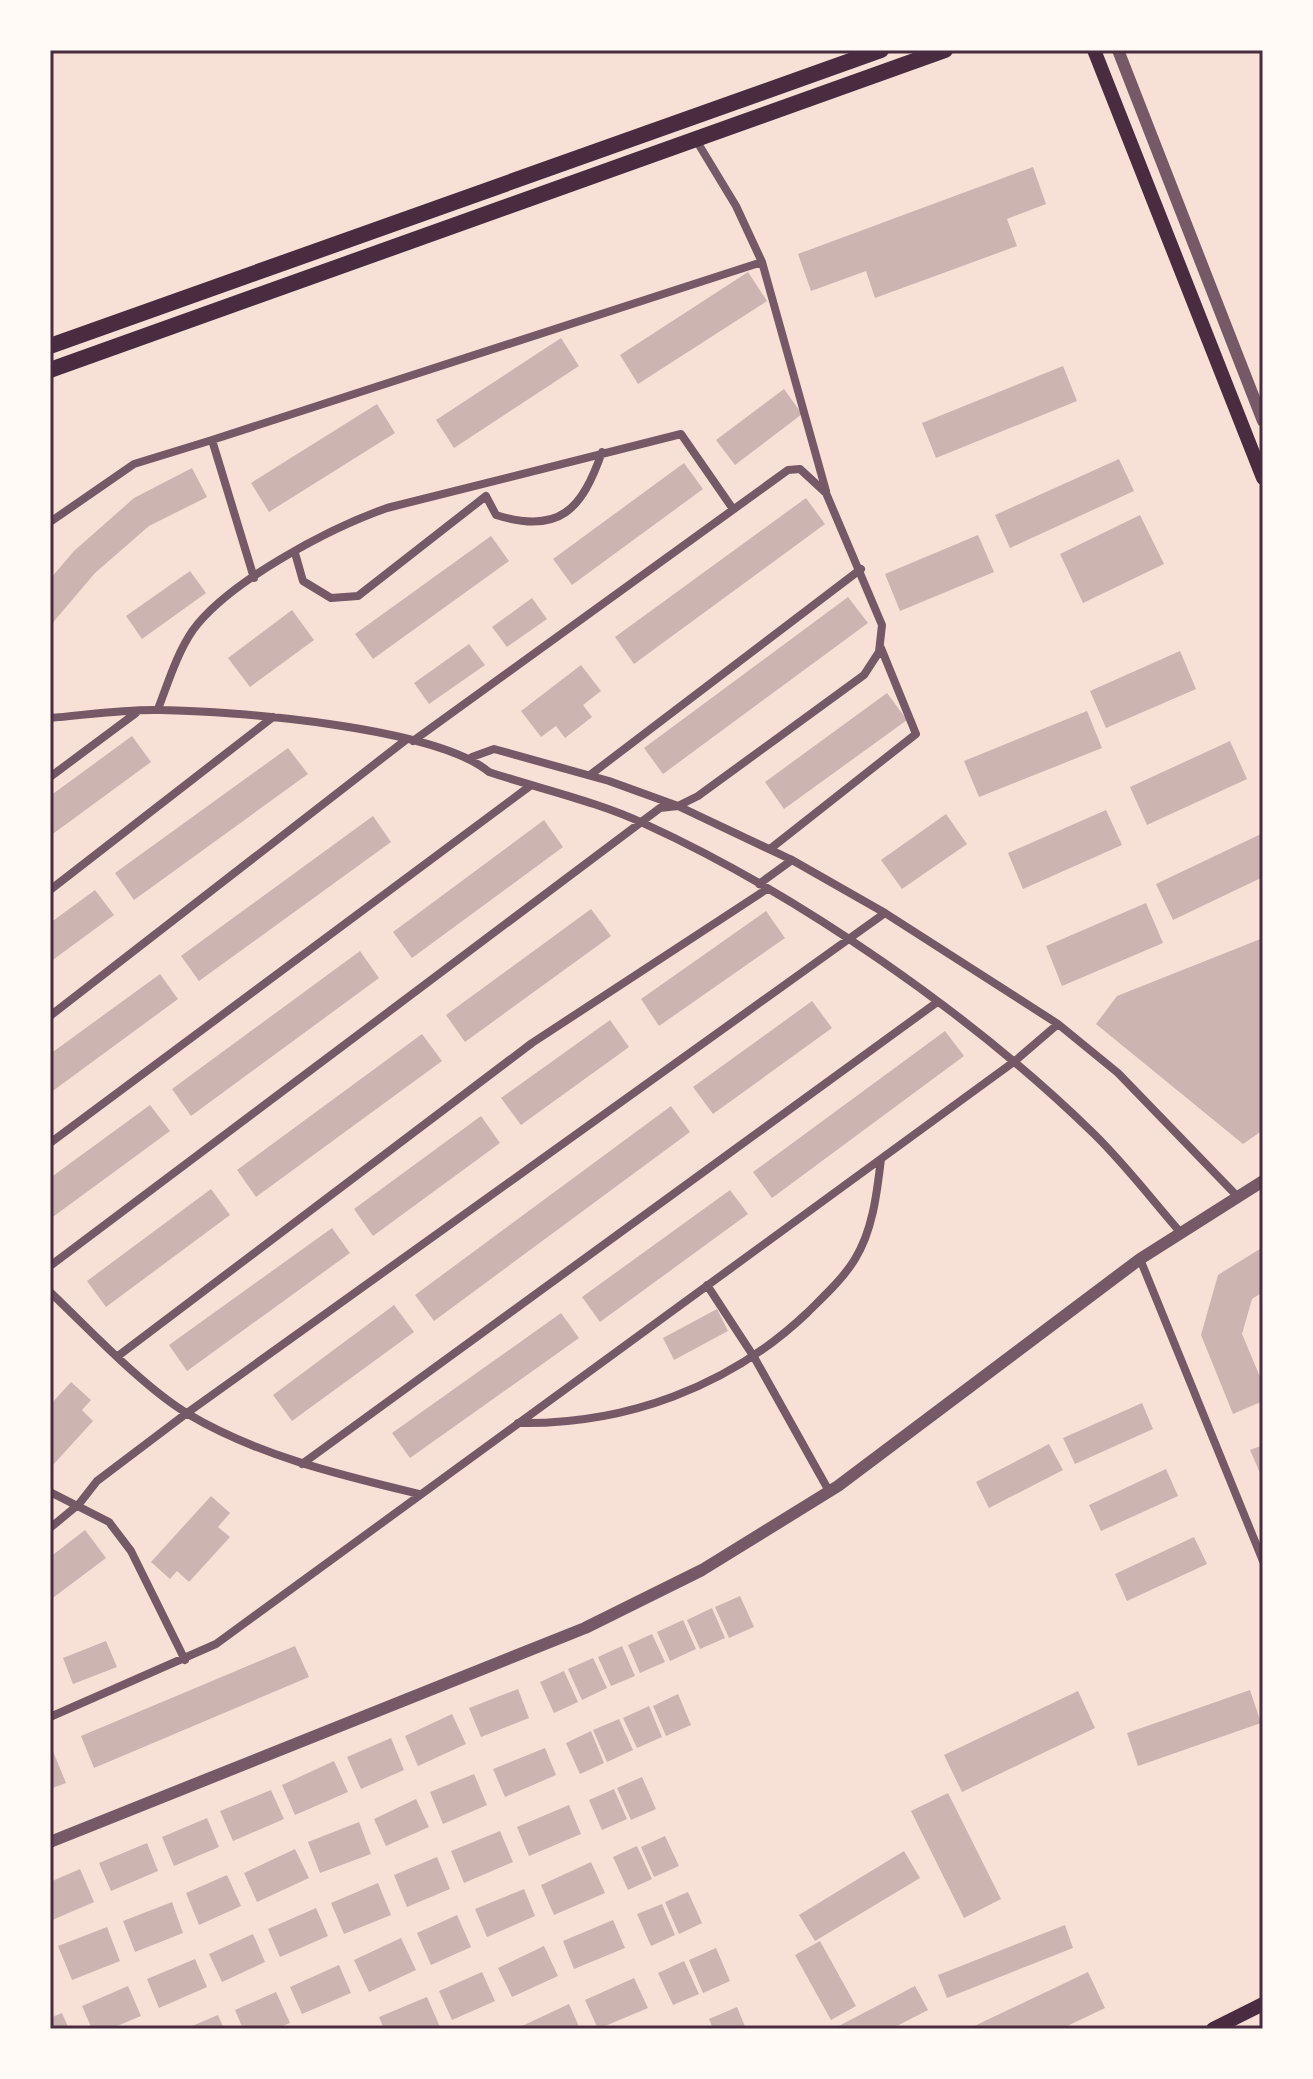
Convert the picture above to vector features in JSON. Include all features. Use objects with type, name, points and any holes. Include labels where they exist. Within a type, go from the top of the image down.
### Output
[{"type":"main road","points":[[50,346],[881,50]]},
{"type":"main road","points":[[50,370],[945,50]]},
{"type":"main road","points":[[1094,50],[1263,478]]},
{"type":"main road","points":[[1213,2029],[1263,2004]]},
{"type":"street","points":[[1118,50],[1263,421]]},
{"type":"street","points":[[50,1266],[660,808],[678,806],[698,796],[864,675],[880,646],[882,625],[861,569],[826,493],[762,262],[736,206],[696,140]]},
{"type":"street","points":[[50,522],[134,464],[762,262]]},
{"type":"street","points":[[158,709],[193,630],[218,604],[254,578],[347,522],[387,508],[681,434],[733,509]]},
{"type":"street","points":[[212,440],[254,578]]},
{"type":"street","points":[[295,553],[303,581],[331,598],[358,596],[486,496],[496,515],[515,521],[544,523],[569,510],[590,487],[602,452]]},
{"type":"street","points":[[50,1016],[410,740],[524,664],[788,470],[800,469],[826,493]]},
{"type":"street","points":[[590,775],[861,569]]},
{"type":"street","points":[[770,849],[916,734],[880,646]]},
{"type":"street","points":[[50,718],[158,709],[273,717],[410,740],[472,757],[489,772],[643,823],[763,886],[848,941],[1015,1061],[1095,1135],[1181,1233]]},
{"type":"street","points":[[50,777],[138,711]]},
{"type":"street","points":[[50,890],[273,717]]},
{"type":"street","points":[[472,757],[494,749],[590,775],[678,806],[792,860],[885,913],[1058,1024],[1130,1082],[1238,1197]]},
{"type":"street","points":[[50,1143],[530,786]]},
{"type":"street","points":[[118,1356],[532,1043],[763,886],[792,860]]},
{"type":"street","points":[[50,1528],[79,1504],[97,1481],[187,1413],[885,913]]},
{"type":"street","points":[[302,1464],[936,1003]]},
{"type":"street","points":[[50,1717],[216,1644],[1015,1061],[1058,1024]]},
{"type":"street","points":[[518,1423],[562,1422],[639,1409],[684,1393],[754,1357],[825,1296],[856,1259],[877,1195],[881,1159]]},
{"type":"street","points":[[50,1842],[585,1628],[702,1570],[829,1491],[1140,1259],[1263,1181]]},
{"type":"street","points":[[1140,1259],[1263,1561]]},
{"type":"street","points":[[707,1285],[754,1357],[829,1491]]},
{"type":"street","points":[[50,1292],[118,1356],[187,1413],[302,1464],[419,1494]]},
{"type":"street","points":[[50,1492],[79,1504],[109,1522],[131,1551],[185,1660]]},
{"type":"building","points":[[1033,167],[1046,204],[1007,219],[1017,246],[875,298],[866,271],[811,291],[798,254]]},
{"type":"building","points":[[748,272],[767,301],[638,384],[620,355]]},
{"type":"building","points":[[561,338],[579,366],[454,448],[436,420]]},
{"type":"building","points":[[1063,366],[1077,401],[936,458],[922,423]]},
{"type":"building","points":[[784,389],[802,414],[735,465],[716,440]]},
{"type":"building","points":[[377,404],[395,433],[269,512],[251,483]]},
{"type":"building","points":[[1119,459],[1134,491],[1010,548],[995,515]]},
{"type":"building","points":[[684,463],[703,489],[572,585],[553,559]]},
{"type":"building","points":[[192,468],[207,497],[149,526],[95,573],[50,626],[50,579],[74,551],[134,498]]},
{"type":"building","points":[[806,498],[825,524],[634,664],[615,637]]},
{"type":"building","points":[[1140,515],[1164,564],[1083,603],[1060,554]]},
{"type":"building","points":[[978,535],[994,572],[900,611],[885,574]]},
{"type":"building","points":[[491,536],[509,561],[373,659],[355,634]]},
{"type":"building","points":[[190,571],[206,593],[142,639],[126,616]]},
{"type":"building","points":[[848,597],[868,623],[663,774],[644,748]]},
{"type":"building","points":[[532,598],[547,619],[507,647],[492,627]]},
{"type":"building","points":[[292,610],[314,640],[250,687],[228,658]]},
{"type":"building","points":[[469,644],[485,665],[429,704],[414,683]]},
{"type":"building","points":[[1180,651],[1196,689],[1106,728],[1090,691]]},
{"type":"building","points":[[581,665],[601,691],[583,705],[592,717],[565,738],[556,726],[541,737],[521,711]]},
{"type":"building","points":[[887,693],[907,720],[784,809],[765,782]]},
{"type":"building","points":[[1087,711],[1102,748],[979,797],[964,761]]},
{"type":"building","points":[[132,736],[151,762],[50,836],[50,796]]},
{"type":"building","points":[[1230,741],[1247,779],[1147,825],[1130,787]]},
{"type":"building","points":[[288,748],[308,774],[134,900],[115,873]]},
{"type":"building","points":[[1106,810],[1122,845],[1023,889],[1008,853]]},
{"type":"building","points":[[946,814],[967,844],[902,889],[881,860]]},
{"type":"building","points":[[373,816],[391,842],[199,981],[181,956]]},
{"type":"building","points":[[544,820],[563,847],[412,958],[393,932]]},
{"type":"building","points":[[1263,833],[1263,877],[1173,920],[1156,884]]},
{"type":"building","points":[[95,890],[114,915],[50,962],[50,923]]},
{"type":"building","points":[[1146,903],[1163,943],[1062,986],[1046,946]]},
{"type":"building","points":[[591,909],[611,936],[465,1042],[446,1015]]},
{"type":"building","points":[[766,911],[785,938],[659,1026],[641,999]]},
{"type":"building","points":[[1263,938],[1263,1130],[1243,1144],[1096,1024],[1117,996]]},
{"type":"building","points":[[360,951],[379,978],[191,1116],[172,1089]]},
{"type":"building","points":[[160,974],[178,999],[50,1093],[50,1054]]},
{"type":"building","points":[[812,1001],[832,1028],[713,1114],[693,1087]]},
{"type":"building","points":[[610,1020],[629,1047],[521,1125],[501,1098]]},
{"type":"building","points":[[945,1031],[964,1056],[772,1198],[753,1172]]},
{"type":"building","points":[[422,1034],[442,1061],[256,1197],[237,1170]]},
{"type":"building","points":[[150,1105],[170,1131],[50,1219],[50,1178]]},
{"type":"building","points":[[671,1106],[690,1132],[434,1321],[415,1295]]},
{"type":"building","points":[[481,1116],[500,1143],[373,1236],[354,1209]]},
{"type":"building","points":[[211,1189],[230,1215],[106,1307],[87,1281]]},
{"type":"building","points":[[730,1190],[748,1214],[600,1322],[582,1297]]},
{"type":"building","points":[[332,1228],[350,1253],[187,1371],[169,1345]]},
{"type":"building","points":[[1263,1247],[1263,1292],[1252,1299],[1242,1334],[1263,1384],[1263,1401],[1233,1414],[1201,1335],[1218,1275]]},
{"type":"building","points":[[394,1305],[414,1332],[292,1421],[273,1395]]},
{"type":"building","points":[[717,1309],[728,1331],[674,1360],[663,1338]]},
{"type":"building","points":[[561,1313],[579,1338],[410,1458],[392,1433]]},
{"type":"building","points":[[71,1382],[91,1400],[82,1410],[93,1421],[52,1466],[50,1405]]},
{"type":"building","points":[[1142,1403],[1153,1429],[1075,1464],[1063,1438]]},
{"type":"building","points":[[1049,1444],[1063,1470],[989,1508],[976,1482]]},
{"type":"building","points":[[1263,1445],[1263,1480],[1250,1450]]},
{"type":"building","points":[[1166,1469],[1178,1496],[1101,1531],[1089,1505]]},
{"type":"building","points":[[211,1496],[230,1513],[218,1527],[230,1537],[189,1582],[177,1571],[170,1579],[151,1562]]},
{"type":"building","points":[[85,1530],[106,1558],[50,1600],[50,1557]]},
{"type":"building","points":[[1194,1537],[1207,1564],[1127,1601],[1115,1574]]},
{"type":"building","points":[[740,1596],[754,1627],[729,1638],[715,1607]]},
{"type":"building","points":[[712,1608],[725,1638],[700,1649],[687,1620]]},
{"type":"building","points":[[683,1620],[696,1649],[670,1661],[657,1632]]},
{"type":"building","points":[[652,1634],[665,1662],[640,1673],[628,1645]]},
{"type":"building","points":[[106,1641],[117,1667],[73,1684],[63,1658]]},
{"type":"building","points":[[295,1646],[309,1677],[94,1768],[81,1736]]},
{"type":"building","points":[[622,1646],[635,1676],[611,1686],[598,1657]]},
{"type":"building","points":[[593,1658],[607,1688],[582,1700],[568,1669]]},
{"type":"building","points":[[564,1671],[578,1702],[554,1713],[540,1682]]},
{"type":"building","points":[[518,1689],[529,1718],[481,1737],[469,1708]]},
{"type":"building","points":[[1250,1690],[1261,1723],[1138,1766],[1127,1733]]},
{"type":"building","points":[[1078,1691],[1095,1728],[962,1792],[944,1755]]},
{"type":"building","points":[[678,1694],[691,1725],[666,1736],[653,1706]]},
{"type":"building","points":[[649,1706],[662,1737],[637,1748],[623,1718]]},
{"type":"building","points":[[452,1714],[466,1744],[418,1766],[405,1736]]},
{"type":"building","points":[[619,1719],[633,1750],[607,1762],[593,1730]]},
{"type":"building","points":[[591,1731],[604,1763],[580,1774],[566,1743]]},
{"type":"building","points":[[391,1738],[404,1770],[361,1789],[347,1757]]},
{"type":"building","points":[[50,1744],[66,1783],[50,1789]]},
{"type":"building","points":[[545,1748],[556,1775],[505,1797],[493,1769]]},
{"type":"building","points":[[334,1761],[348,1792],[295,1815],[282,1785]]},
{"type":"building","points":[[474,1774],[487,1805],[443,1824],[430,1792]]},
{"type":"building","points":[[642,1777],[656,1809],[631,1820],[617,1788]]},
{"type":"building","points":[[614,1789],[627,1819],[602,1830],[589,1800]]},
{"type":"building","points":[[271,1790],[284,1819],[233,1841],[220,1811]]},
{"type":"building","points":[[948,1793],[1001,1899],[964,1918],[911,1811]]},
{"type":"building","points":[[416,1799],[429,1827],[386,1846],[374,1819]]},
{"type":"building","points":[[569,1805],[581,1834],[529,1856],[517,1827]]},
{"type":"building","points":[[207,1818],[219,1847],[174,1866],[162,1837]]},
{"type":"building","points":[[359,1822],[371,1854],[320,1873],[308,1842]]},
{"type":"building","points":[[500,1831],[513,1862],[464,1883],[451,1851]]},
{"type":"building","points":[[665,1836],[679,1866],[654,1877],[641,1847]]},
{"type":"building","points":[[147,1843],[158,1871],[111,1891],[99,1863]]},
{"type":"building","points":[[637,1846],[652,1879],[628,1890],[613,1857]]},
{"type":"building","points":[[295,1849],[309,1878],[257,1902],[244,1873]]},
{"type":"building","points":[[904,1851],[920,1878],[815,1941],[799,1915]]},
{"type":"building","points":[[437,1857],[450,1889],[407,1907],[394,1875]]},
{"type":"building","points":[[591,1862],[605,1893],[554,1915],[541,1885]]},
{"type":"building","points":[[80,1869],[94,1902],[50,1921],[50,1882]]},
{"type":"building","points":[[227,1875],[241,1906],[199,1925],[186,1893]]},
{"type":"building","points":[[378,1883],[391,1915],[344,1934],[331,1903]]},
{"type":"building","points":[[524,1889],[535,1916],[487,1937],[475,1909]]},
{"type":"building","points":[[688,1892],[702,1923],[679,1934],[665,1902]]},
{"type":"building","points":[[172,1902],[183,1933],[135,1952],[123,1921]]},
{"type":"building","points":[[662,1904],[675,1935],[651,1946],[637,1914]]},
{"type":"building","points":[[316,1908],[328,1936],[280,1957],[268,1929]]},
{"type":"building","points":[[457,1915],[471,1947],[431,1965],[417,1933]]},
{"type":"building","points":[[613,1920],[625,1948],[574,1969],[563,1941]]},
{"type":"building","points":[[1065,1925],[1073,1948],[947,1998],[938,1975]]},
{"type":"building","points":[[107,1927],[120,1961],[72,1980],[58,1946]]},
{"type":"building","points":[[253,1934],[265,1962],[222,1982],[209,1954]]},
{"type":"building","points":[[401,1938],[416,1970],[369,1992],[354,1960]]},
{"type":"building","points":[[820,1941],[856,2006],[831,2020],[795,1955]]},
{"type":"building","points":[[544,1946],[558,1976],[512,1997],[498,1968]]},
{"type":"building","points":[[716,1948],[730,1981],[703,1993],[689,1960]]},
{"type":"building","points":[[195,1959],[207,1987],[159,2008],[147,1979]]},
{"type":"building","points":[[684,1961],[699,1994],[673,2005],[658,1973]]},
{"type":"building","points":[[339,1965],[351,1993],[302,2014],[290,1987]]},
{"type":"building","points":[[482,1972],[495,2001],[452,2020],[439,1991]]},
{"type":"building","points":[[1088,1972],[1105,2008],[1061,2029],[968,2029]]},
{"type":"building","points":[[634,1978],[648,2008],[598,2029],[585,2000]]},
{"type":"building","points":[[128,1986],[141,2016],[110,2029],[92,2029],[82,2006]]},
{"type":"building","points":[[915,1986],[928,2010],[891,2029],[833,2029]]},
{"type":"building","points":[[276,1992],[290,2023],[275,2029],[243,2029],[235,2010]]},
{"type":"building","points":[[427,1997],[440,2027],[384,2029],[379,2017]]},
{"type":"building","points":[[569,2004],[580,2029],[523,2029],[522,2026]]},
{"type":"building","points":[[737,2007],[746,2029],[713,2029],[709,2019]]},
{"type":"building","points":[[62,2013],[69,2029],[50,2029],[50,2018]]},
{"type":"building","points":[[218,2015],[224,2029],[185,2029]]}]
